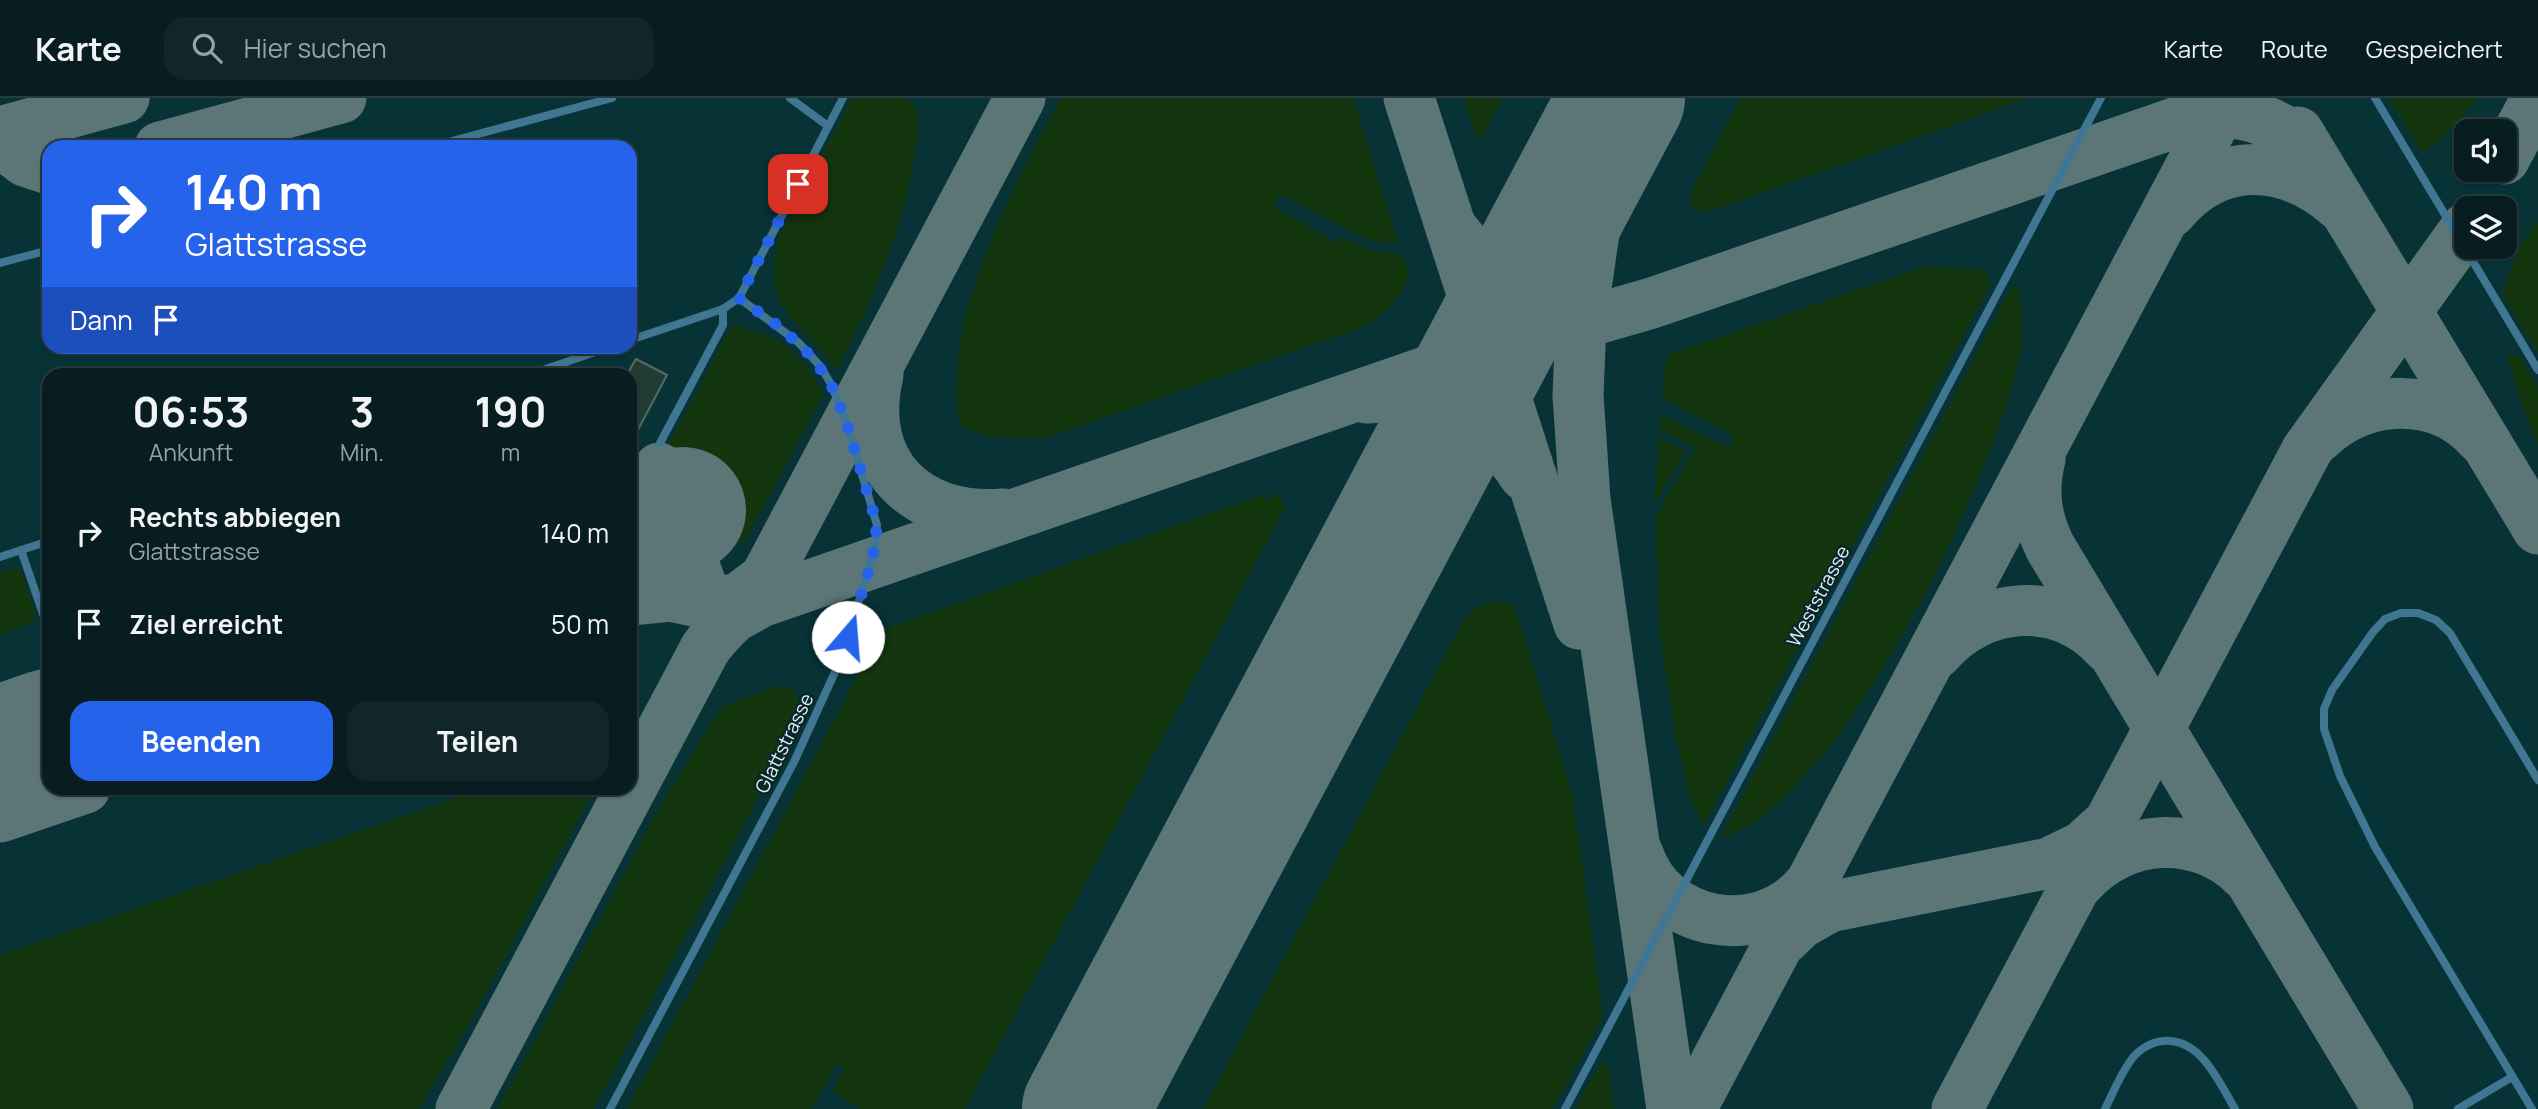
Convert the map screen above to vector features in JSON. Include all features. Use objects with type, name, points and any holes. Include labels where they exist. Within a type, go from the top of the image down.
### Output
[{"type":"lane","points":[[456,140],[612,98]]},
{"type":"lane","points":[[790,98],[828,127]]},
{"type":"lane","points":[[637,339],[723,309],[739,298],[843,98]]},
{"type":"lane","name":"Weststrasse","points":[[1564,1109],[2101,98]]},
{"type":"lane","points":[[2375,98],[2538,370]]},
{"type":"lane","points":[[0,263],[42,252]]},
{"type":"lane","name":"Glattstrasse","points":[[610,1109],[794,762],[840,661],[874,553],[877,525],[847,424],[831,384],[820,366],[799,343],[739,298]]},
{"type":"lane","points":[[660,443],[723,325],[723,309]]},
{"type":"lane","points":[[548,368],[589,354]]},
{"type":"lane","points":[[0,558],[42,543]]},
{"type":"lane","points":[[21,550],[42,611]]},
{"type":"lane","points":[[2532,1109],[2364,828],[2340,776],[2327,739],[2323,718],[2327,699],[2385,619],[2410,612],[2428,616],[2445,626],[2450,633],[2538,780]]},
{"type":"lane","points":[[2105,1109],[2136,1055],[2151,1044],[2166,1040],[2182,1044],[2197,1053],[2210,1068],[2235,1109]]},
{"type":"lane","points":[[2458,1109],[2512,1077]]},
{"type":"shaded area","points":[[0,98],[2538,98],[2538,1109],[0,1109]]},
{"type":"green space","points":[[852,98],[907,98],[918,113],[919,121],[909,186],[894,240],[837,370],[786,311],[778,296],[774,279],[775,259],[780,234]]},
{"type":"green space","points":[[1061,98],[1353,98],[1399,244],[1372,241],[1360,236],[1280,194],[1274,206],[1336,243],[1343,237],[1371,251],[1402,254],[1408,273],[1406,284],[1392,304],[1366,326],[1043,439],[990,436],[960,425],[956,386],[960,344],[970,300],[1002,213]]},
{"type":"green space","points":[[1464,98],[1503,98],[1483,135],[1477,139]]},
{"type":"green space","points":[[1740,98],[2029,98],[1711,211],[1698,211],[1691,204],[1690,194]]},
{"type":"green space","points":[[2389,98],[2478,98],[2459,119],[2454,119],[2454,125],[2439,142],[2423,153]]},
{"type":"green space","points":[[2538,221],[2538,353],[2503,295],[2508,275],[2526,238]]},
{"type":"green space","points":[[1924,267],[1988,270],[1988,280],[1992,282],[1703,826],[1692,806],[1675,733],[1660,634],[1655,517],[1695,448],[1659,429],[1661,415],[1728,447],[1734,436],[1662,395],[1667,355]]},
{"type":"green space","points":[[2012,287],[2018,287],[2023,329],[2020,355],[2006,408],[1947,551],[1906,629],[1861,703],[1814,766],[1766,814],[1720,838]]},
{"type":"green space","points":[[732,325],[761,333],[787,348],[809,369],[823,395],[746,540],[705,553],[697,547],[664,447],[669,444]]},
{"type":"green space","points":[[2512,354],[2519,356],[2538,388],[2538,447],[2507,357]]},
{"type":"green space","points":[[1658,436],[1686,451],[1655,504]]},
{"type":"green space","points":[[652,480],[660,501],[637,509],[637,485]]},
{"type":"green space","points":[[1269,493],[1281,499],[1283,512],[965,1109],[861,1109],[832,1092],[844,1068],[837,1064],[812,1109],[627,1109],[855,681],[864,636],[1262,495],[1265,500],[1270,498]]},
{"type":"green space","points":[[670,531],[677,553],[637,567],[637,543]]},
{"type":"green space","points":[[11,568],[22,572],[36,616],[29,624],[0,634],[0,572]]},
{"type":"green space","points":[[1491,602],[1514,604],[1573,796],[1603,1016],[1553,1109],[1203,1109],[1464,619],[1473,609]]},
{"type":"green space","points":[[778,686],[792,688],[799,699],[773,770],[594,1109],[498,1109],[658,810],[711,723],[724,706]]},
{"type":"green space","points":[[42,690],[42,771],[0,786],[0,705]]},
{"type":"green space","points":[[465,795],[591,795],[470,1023],[419,1109],[0,1109],[0,955]]},
{"type":"green space","points":[[1608,1062],[1614,1109],[1576,1109],[1598,1068]]},
{"type":"building","points":[[636,359],[667,375],[637,432],[637,368],[631,368]]},
{"type":"taxiway","points":[[0,132],[124,98]]},
{"type":"taxiway","points":[[186,140],[341,98]]},
{"type":"taxiway","points":[[637,777],[705,649],[761,586],[1020,98]]},
{"type":"taxiway","points":[[1409,98],[1579,624]]},
{"type":"taxiway","points":[[1633,98],[1610,168],[1595,226],[1581,322],[1578,395],[1585,499],[1672,1109]]},
{"type":"taxiway","points":[[1691,1109],[2227,98]]},
{"type":"taxiway","points":[[2517,135],[2537,98]]},
{"type":"taxiway","points":[[734,617],[761,602],[1489,350],[1652,303],[2195,116],[2230,113],[2263,120],[2292,137],[2316,162]]},
{"type":"taxiway","points":[[2298,132],[2538,529]]},
{"type":"taxiway","points":[[0,142],[25,161],[42,167]]},
{"type":"taxiway","points":[[2171,212],[2190,193],[2210,180],[2231,172],[2253,170],[2275,172],[2297,179],[2319,190],[2339,205]]},
{"type":"taxiway","points":[[1456,233],[1485,266],[1519,291],[1558,307],[1602,312]]},
{"type":"taxiway","points":[[1957,1109],[2307,450],[2454,245]]},
{"type":"taxiway","points":[[878,375],[874,407],[876,435],[885,459],[900,480],[919,496],[943,508],[972,514],[1003,514]]},
{"type":"taxiway","points":[[1367,398],[1413,400],[1456,415],[1495,440],[1524,475]]},
{"type":"taxiway","points":[[2320,436],[2338,422],[2358,412],[2380,405],[2402,403],[2444,412],[2464,423],[2481,439]]},
{"type":"taxiway","points":[[2040,459],[2036,483],[2037,504],[2041,526],[2050,547],[2388,1109]]},
{"type":"taxiway","points":[[659,468],[708,604],[739,598],[760,582]]},
{"type":"taxiway","points":[[637,599],[671,596],[712,605],[736,606]]},
{"type":"taxiway","points":[[1937,653],[1955,636],[1976,623],[1998,614],[2021,611],[2044,612],[2067,618],[2088,630],[2107,647]]},
{"type":"taxiway","points":[[0,817],[64,795]]},
{"type":"taxiway","points":[[461,1109],[628,795]]},
{"type":"taxiway","points":[[1783,940],[1801,923],[1829,907],[2049,863],[2082,847],[2104,827]]},
{"type":"taxiway","points":[[2080,882],[2117,854],[2139,846],[2162,843],[2184,844],[2206,850],[2227,860],[2246,876]]},
{"type":"taxiway","points":[[1638,854],[1650,879],[1668,898],[1690,911],[1714,919],[1740,920],[1765,915],[1789,904],[1809,885]]},
{"type":"runway","points":[[1085,1109],[1622,98]]},
{"type":"runway","points":[[637,526],[683,510]]},
{"type":"runway","points":[[0,749],[42,734]]},
{"type":"route","points":[[798,184],[739,298],[780,327],[820,366],[840,403],[847,424],[877,525],[872,561],[848,637]]}]
